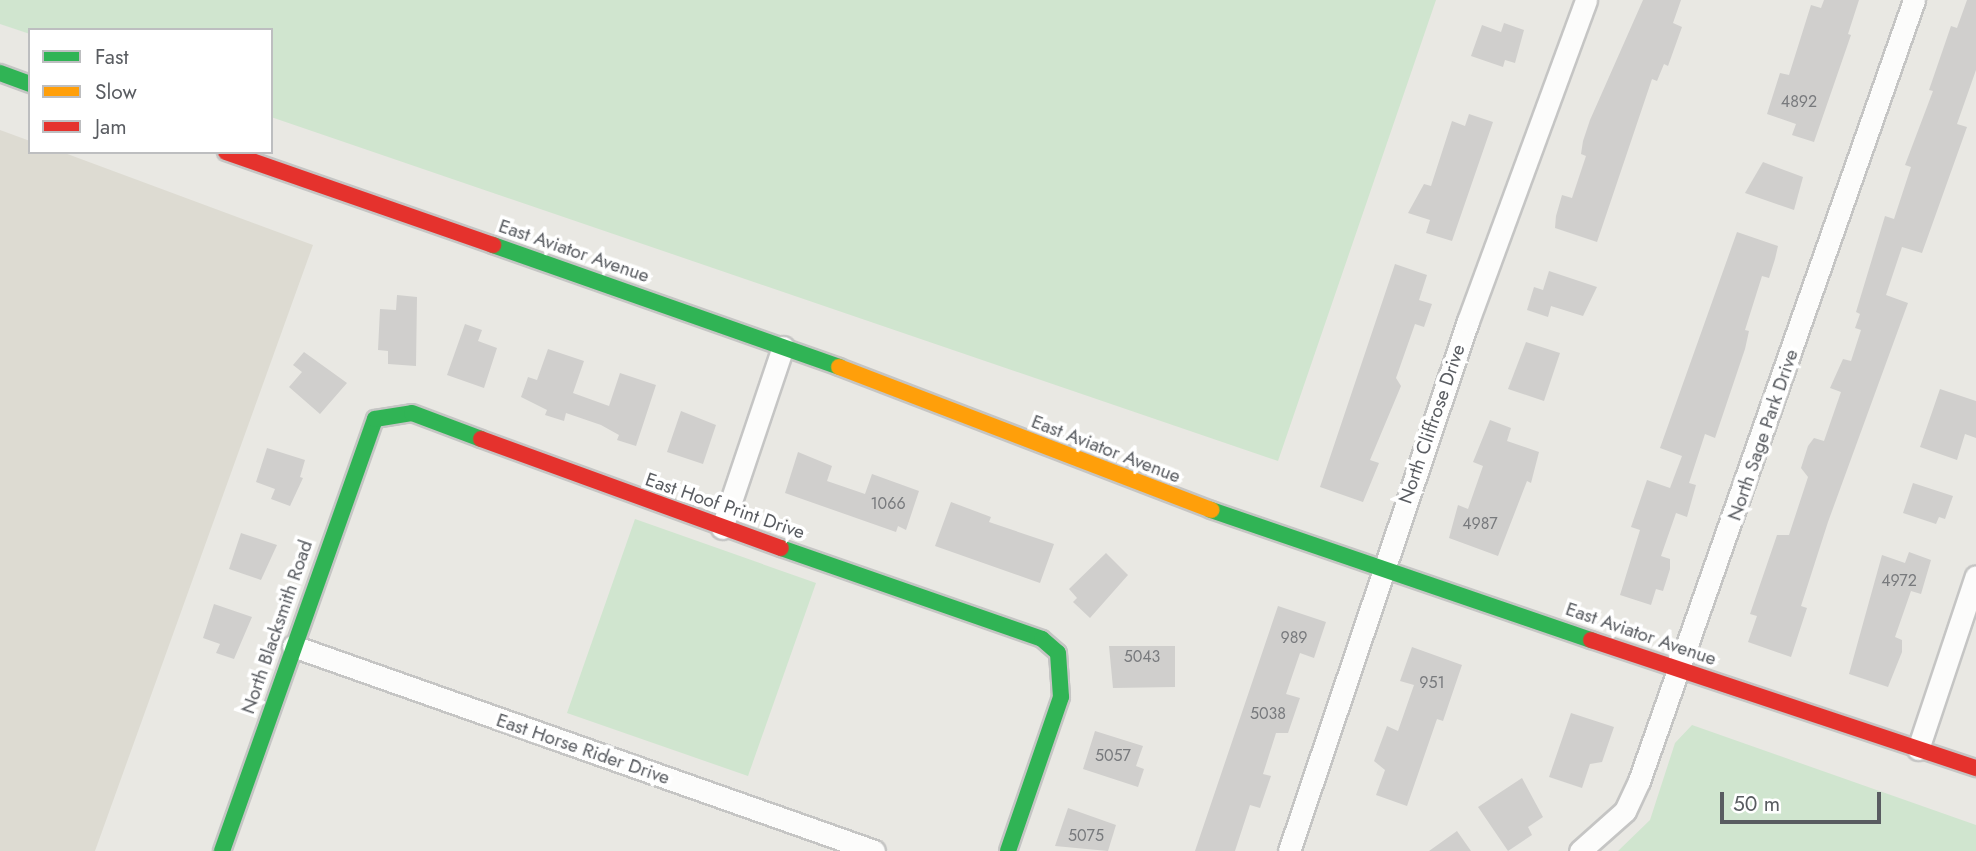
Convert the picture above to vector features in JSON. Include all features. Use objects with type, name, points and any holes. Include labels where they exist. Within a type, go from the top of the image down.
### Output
[{"type":"street","name":"North Cliffrose Drive","points":[[1289,851],[1381,569],[1586,0]]},
{"type":"street","name":"North Sage Park Drive","points":[[1580,851],[1625,811],[1682,670],[1914,0]]},
{"type":"street","points":[[0,73],[28,83]]},
{"type":"street","name":"East Aviator Avenue","points":[[232,154],[783,347],[1157,492],[1976,768]]},
{"type":"street","points":[[722,528],[783,347]]},
{"type":"street","name":"East Hoof Print Drive","points":[[375,419],[391,414],[419,416],[722,528],[1029,632],[1058,653],[1062,684],[1058,710],[1008,851]]},
{"type":"street","name":"North Blacksmith Road","points":[[222,851],[375,419]]},
{"type":"street","points":[[1918,749],[1976,576]]},
{"type":"street","name":"East Horse Rider Drive","points":[[293,646],[874,851]]},
{"type":"shaded area","points":[[0,130],[28,140],[28,154],[67,154],[313,245],[95,851],[0,851]]},
{"type":"green space","points":[[0,0],[1436,0],[1278,461],[273,118],[273,28],[28,28],[28,33],[0,24]]},
{"type":"green space","points":[[635,519],[816,583],[748,776],[567,713]]},
{"type":"green space","points":[[1692,725],[1976,825],[1976,851],[1618,851],[1650,820],[1675,743]]},
{"type":"building","points":[[1643,0],[1681,0],[1673,23],[1682,27],[1668,66],[1664,64],[1657,81],[1652,79],[1597,242],[1555,228],[1556,216],[1562,195],[1572,198],[1586,156],[1581,154],[1590,120]]},
{"type":"building","points":[[1824,0],[1859,0],[1848,34],[1851,35],[1814,142],[1792,135],[1796,124],[1767,114],[1780,73],[1789,75],[1811,5],[1821,8]]},
{"type":"building","points":[[1967,0],[1976,0],[1976,70],[1957,124],[1967,127],[1922,253],[1902,247],[1886,295],[1908,303],[1828,522],[1801,606],[1807,608],[1791,657],[1748,642],[1757,616],[1750,614],[1777,535],[1789,535],[1808,477],[1801,468],[1808,446],[1814,438],[1824,441],[1841,392],[1830,388],[1843,359],[1851,361],[1861,330],[1855,328],[1860,314],[1856,312],[1885,216],[1894,219],[1911,167],[1905,165],[1933,91],[1929,90],[1951,26],[1957,28]]},
{"type":"building","points":[[1504,23],[1524,30],[1515,63],[1505,60],[1503,67],[1471,56],[1482,25],[1501,32]]},
{"type":"building","points":[[1469,114],[1493,122],[1452,241],[1426,233],[1430,220],[1408,213],[1424,184],[1431,186],[1452,121],[1465,126]]},
{"type":"building","points":[[1763,162],[1803,177],[1794,210],[1745,193]]},
{"type":"building","points":[[1737,232],[1778,246],[1769,278],[1762,276],[1745,330],[1749,331],[1745,349],[1715,438],[1705,434],[1689,483],[1696,485],[1687,517],[1676,513],[1661,556],[1670,559],[1670,569],[1663,591],[1656,589],[1651,605],[1620,595],[1640,530],[1631,527],[1647,480],[1670,488],[1682,456],[1660,448]]},
{"type":"building","points":[[1395,264],[1427,275],[1419,300],[1432,304],[1424,327],[1415,324],[1396,378],[1401,386],[1370,460],[1379,463],[1363,502],[1320,487]]},
{"type":"building","points":[[1549,271],[1597,287],[1583,316],[1551,306],[1548,317],[1527,310],[1534,287],[1543,290]]},
{"type":"building","points":[[397,295],[417,297],[416,366],[388,364],[388,351],[378,350],[380,309],[396,310]]},
{"type":"building","points":[[465,324],[482,330],[478,341],[497,348],[484,388],[447,375]]},
{"type":"building","points":[[1526,342],[1560,353],[1544,401],[1508,389]]},
{"type":"building","points":[[548,349],[584,361],[573,393],[609,406],[620,373],[656,385],[636,446],[617,440],[619,435],[601,425],[566,413],[564,421],[545,415],[547,410],[521,397],[528,377],[537,380]]},
{"type":"building","points":[[304,352],[347,383],[320,414],[289,387],[302,372],[293,365]]},
{"type":"building","points":[[1940,389],[1976,401],[1976,438],[1965,434],[1957,460],[1920,447]]},
{"type":"building","points":[[681,411],[716,425],[703,464],[667,452]]},
{"type":"building","points":[[1490,420],[1511,428],[1507,441],[1539,452],[1531,483],[1527,481],[1498,556],[1449,538],[1458,505],[1468,509],[1483,466],[1473,462]]},
{"type":"building","points":[[267,448],[305,460],[300,477],[303,478],[290,506],[271,499],[275,489],[256,482]]},
{"type":"building","points":[[798,452],[832,466],[827,481],[865,494],[872,474],[919,491],[906,530],[898,526],[896,532],[785,493]]},
{"type":"building","points":[[1913,483],[1953,496],[1945,519],[1939,517],[1936,524],[1903,513]]},
{"type":"building","points":[[951,502],[991,517],[989,522],[1054,544],[1040,583],[935,546]]},
{"type":"building","points":[[241,533],[277,545],[261,580],[229,569]]},
{"type":"building","points":[[1909,552],[1931,560],[1921,594],[1911,591],[1895,637],[1902,640],[1902,652],[1888,687],[1849,674],[1882,555],[1905,563]]},
{"type":"building","points":[[1106,553],[1128,575],[1090,618],[1073,602],[1077,598],[1069,589]]},
{"type":"building","points":[[214,604],[252,617],[234,659],[216,653],[220,644],[203,638]]},
{"type":"building","points":[[1278,606],[1326,622],[1314,658],[1300,653],[1286,694],[1300,698],[1288,733],[1276,733],[1263,774],[1271,776],[1260,808],[1250,805],[1235,851],[1195,851]]},
{"type":"building","points":[[1109,646],[1175,646],[1175,687],[1113,688]]},
{"type":"building","points":[[1412,647],[1462,665],[1443,721],[1437,719],[1407,806],[1376,795],[1385,770],[1374,761],[1387,726],[1398,731],[1414,685],[1400,681]]},
{"type":"building","points":[[1571,713],[1614,727],[1602,762],[1590,764],[1582,788],[1549,777]]},
{"type":"building","points":[[1095,731],[1143,746],[1136,766],[1144,769],[1138,787],[1083,769]]},
{"type":"building","points":[[1522,778],[1543,817],[1528,827],[1532,835],[1508,851],[1478,807]]},
{"type":"building","points":[[1068,808],[1116,825],[1108,851],[1055,846]]},
{"type":"building","points":[[1457,831],[1471,851],[1429,851]]},
{"type":"traffic: fast","points":[[0,73],[28,83]]},
{"type":"traffic: fast","points":[[493,245],[839,367]]},
{"type":"traffic: fast","points":[[222,851],[375,419],[412,413],[481,439]]},
{"type":"traffic: fast","points":[[1211,510],[1591,640]]},
{"type":"traffic: fast","points":[[781,548],[1042,639],[1058,653],[1061,697],[1008,851]]},
{"type":"traffic: slow","points":[[839,367],[1211,510]]},
{"type":"traffic: jam","points":[[232,154],[493,245]]},
{"type":"traffic: jam","points":[[481,439],[781,548]]},
{"type":"traffic: jam","points":[[1591,640],[1976,768]]}]
